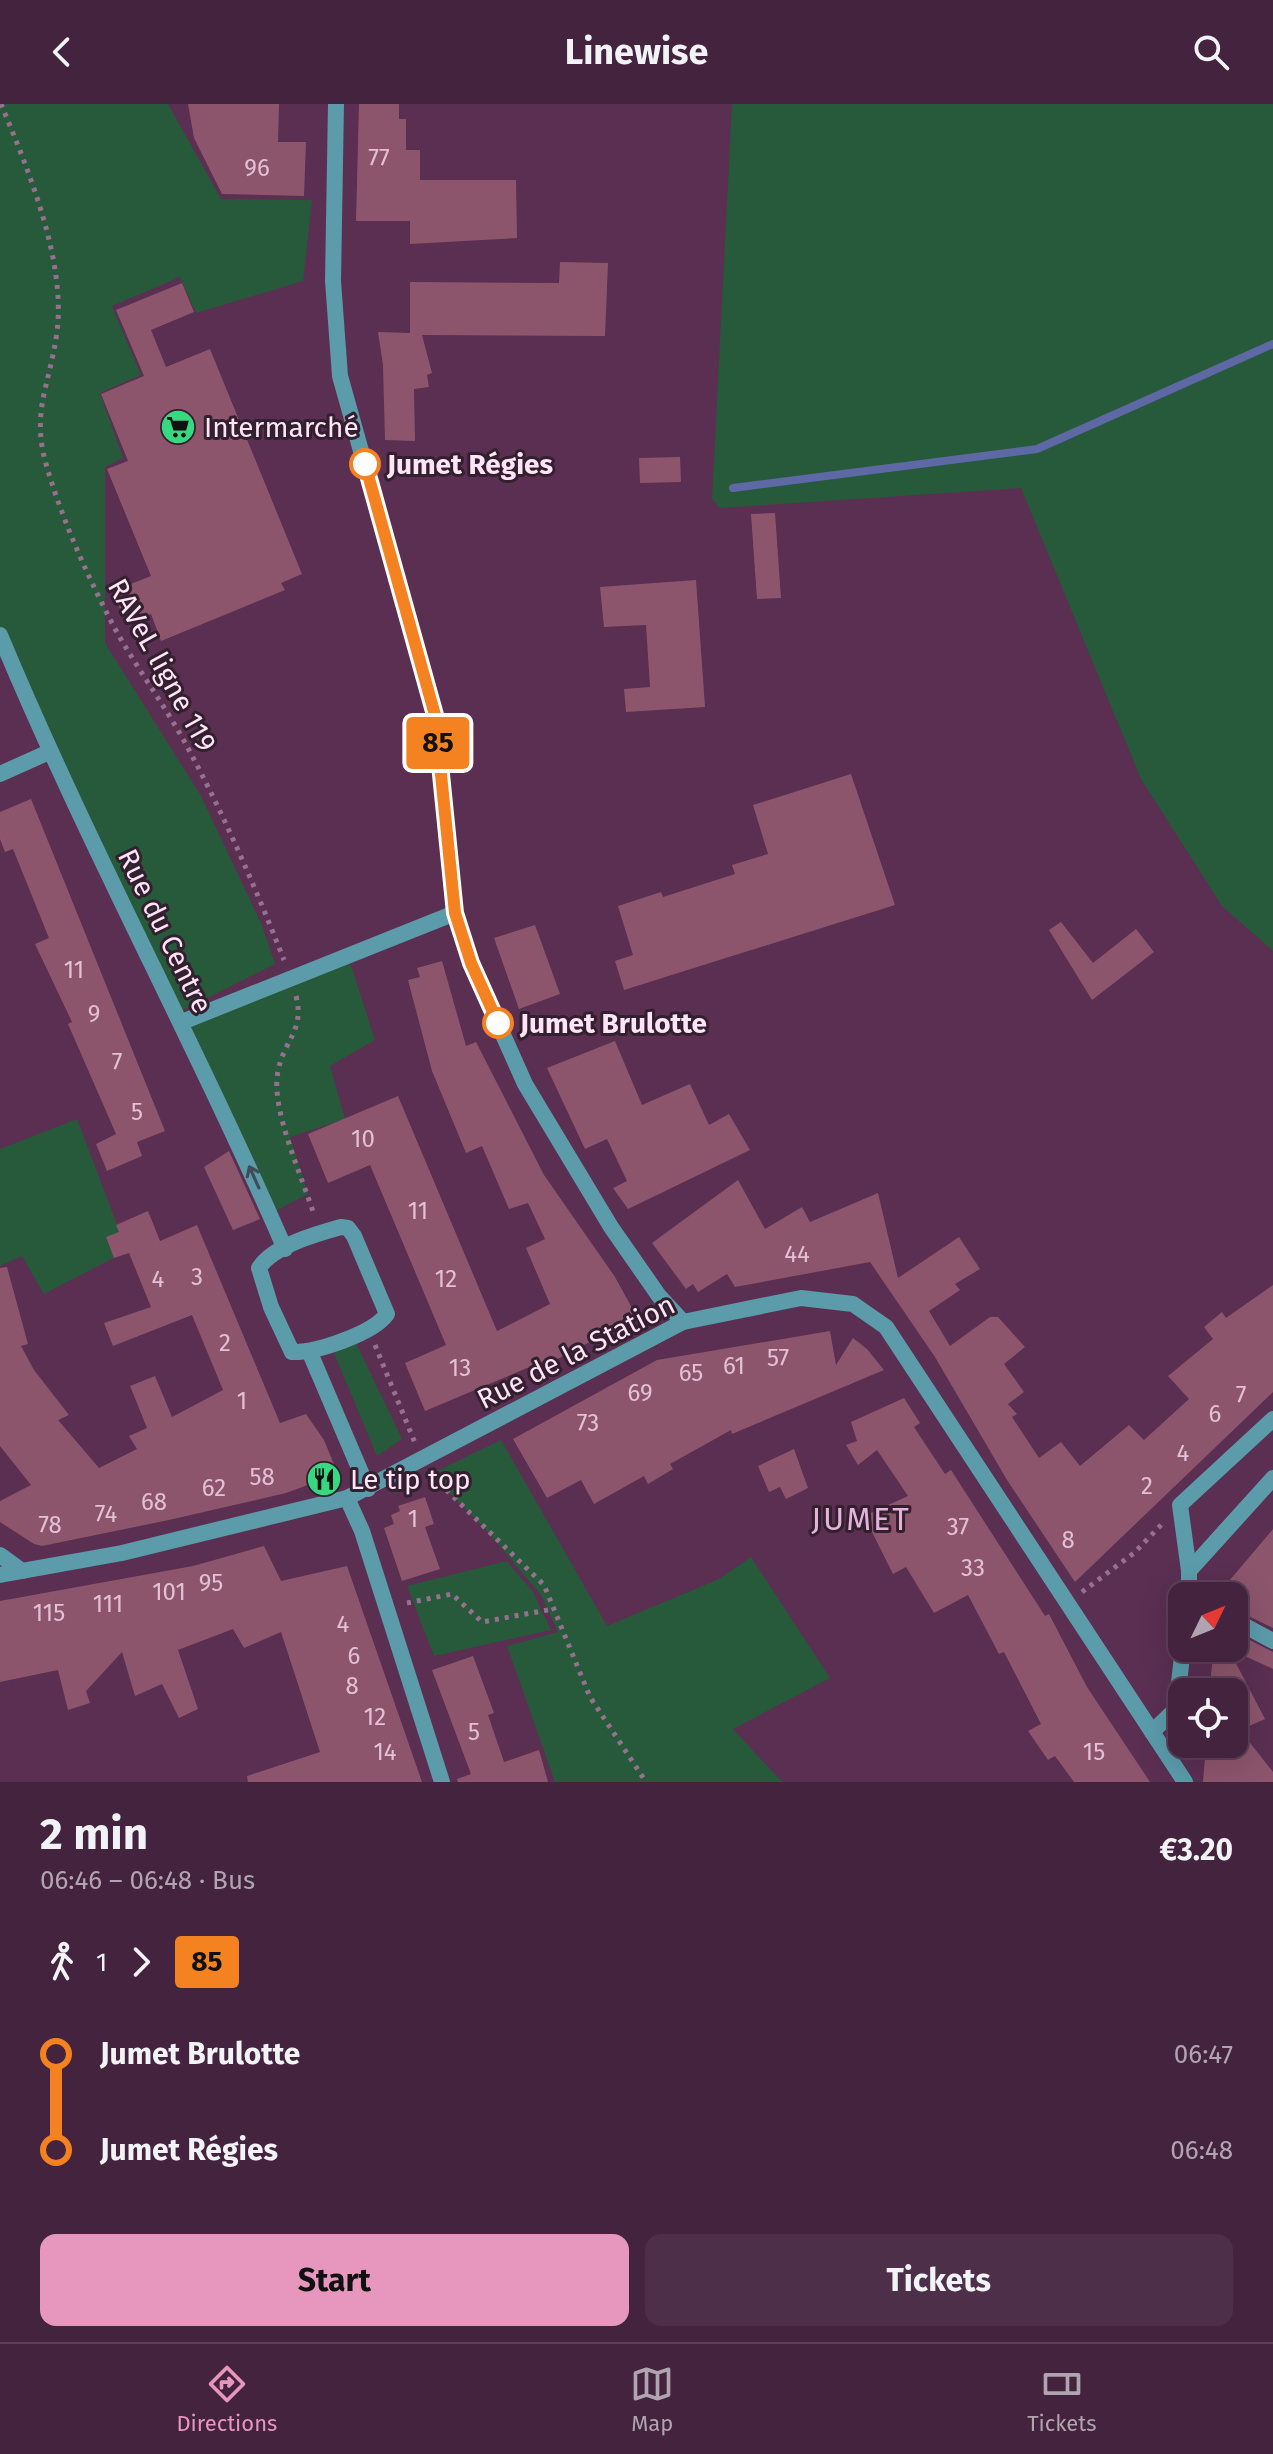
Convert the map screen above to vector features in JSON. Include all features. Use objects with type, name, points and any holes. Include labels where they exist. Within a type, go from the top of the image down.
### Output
[{"type":"street","points":[[336,104],[333,281],[340,376],[435,715],[455,913],[471,963],[525,1084],[611,1227],[659,1296],[683,1322]]},
{"type":"street","name":"Rue du Centre","points":[[0,635],[49,752],[182,1022],[285,1249]]},
{"type":"street","points":[[0,774],[49,752]]},
{"type":"street","points":[[182,1022],[455,913]]},
{"type":"street","points":[[348,1228],[387,1314],[381,1323],[310,1353],[292,1352],[259,1274],[263,1261],[319,1233],[348,1228]]},
{"type":"street","name":"Rue de la Station","points":[[0,1575],[122,1553],[347,1498],[683,1322],[801,1298],[853,1304],[886,1327],[1185,1782]]},
{"type":"street","points":[[310,1353],[368,1489]]},
{"type":"street","points":[[1189,1582],[1180,1505],[1273,1419]]},
{"type":"street","points":[[1189,1571],[1273,1478]]},
{"type":"street","points":[[347,1498],[362,1531],[442,1782]]},
{"type":"street","points":[[0,1555],[22,1571]]},
{"type":"street","points":[[1248,1628],[1273,1641]]},
{"type":"street","points":[[1152,1732],[1176,1709],[1181,1662]]},
{"type":"path","name":"RAVeL ligne 119","points":[[1,104],[42,213],[54,278],[57,331],[40,403],[38,431],[48,472],[85,567],[114,626],[182,739],[242,857],[291,978],[301,1015],[277,1072],[281,1108],[319,1233]]},
{"type":"path","points":[[369,1328],[422,1461],[440,1487],[544,1585],[590,1697],[646,1782]]},
{"type":"path","points":[[1068,1602],[1134,1553],[1180,1505]]},
{"type":"path","points":[[386,1609],[452,1594],[482,1622],[553,1609]]},
{"type":"green space","points":[[0,104],[168,104],[221,199],[312,200],[303,281],[196,313],[180,277],[112,306],[141,375],[100,393],[123,458],[105,467],[105,643],[201,796],[261,923],[275,964],[177,1013],[0,635]]},
{"type":"green space","points":[[732,104],[1273,104],[1273,951],[1222,906],[1141,779],[1021,488],[720,508],[712,499]]},
{"type":"green space","points":[[348,956],[375,1040],[330,1066],[345,1119],[290,1137],[308,1194],[270,1214],[182,1022]]},
{"type":"green space","points":[[77,1119],[127,1251],[44,1294],[22,1256],[0,1266],[0,1149]]},
{"type":"green space","points":[[356,1343],[402,1439],[377,1456],[334,1353]]},
{"type":"green space","points":[[501,1440],[607,1626],[719,1579],[751,1557],[830,1678],[733,1729],[782,1782],[555,1782],[507,1646],[558,1632],[541,1595],[486,1530],[431,1474]]},
{"type":"green space","points":[[507,1561],[533,1592],[551,1630],[434,1656],[407,1586]]},
{"type":"building","points":[[188,104],[279,104],[278,142],[306,142],[304,196],[222,194],[194,138]]},
{"type":"building","points":[[359,104],[399,104],[399,119],[406,119],[406,150],[420,150],[420,180],[516,180],[517,238],[410,244],[410,221],[356,221]]},
{"type":"building","points":[[560,262],[608,263],[605,336],[422,335],[432,373],[427,375],[429,387],[414,389],[415,441],[385,440],[383,365],[378,332],[410,333],[410,282],[559,283]]},
{"type":"building","name":"Intermarché","points":[[182,283],[194,312],[151,330],[166,367],[210,349],[302,574],[281,583],[285,590],[161,641],[151,614],[126,624],[113,591],[151,576],[107,469],[128,461],[101,394],[144,376],[116,310]]},
{"type":"building","points":[[680,457],[681,482],[640,483],[639,458]]},
{"type":"building","points":[[775,513],[781,598],[757,599],[751,514]]},
{"type":"building","points":[[696,580],[705,707],[626,712],[624,689],[650,687],[646,625],[604,627],[600,587]]},
{"type":"building","points":[[851,774],[895,905],[624,990],[615,961],[633,955],[618,906],[661,892],[663,897],[735,874],[732,865],[768,854],[753,805]]},
{"type":"building","points":[[31,799],[165,1131],[137,1142],[142,1156],[107,1171],[96,1144],[116,1134],[68,1024],[72,1022],[35,944],[49,938],[13,849],[5,852],[0,839],[0,812]]},
{"type":"building","points":[[1061,922],[1093,963],[1136,929],[1154,952],[1092,1000],[1049,930]]},
{"type":"building","points":[[535,925],[560,994],[519,1009],[494,938]]},
{"type":"building","points":[[442,961],[466,1046],[476,1042],[544,1175],[615,1277],[637,1317],[548,1364],[546,1360],[425,1411],[405,1363],[446,1345],[370,1165],[328,1183],[308,1134],[398,1096],[497,1331],[550,1304],[526,1248],[545,1239],[528,1203],[509,1209],[482,1146],[466,1153],[432,1071],[408,980],[420,977],[417,968]]},
{"type":"building","points":[[615,1041],[642,1105],[690,1084],[709,1125],[729,1114],[750,1150],[628,1209],[613,1188],[627,1181],[607,1139],[585,1149],[547,1068]]},
{"type":"building","points":[[229,1151],[260,1219],[233,1230],[204,1167]]},
{"type":"building","points":[[738,1180],[765,1229],[802,1207],[810,1222],[878,1193],[898,1278],[959,1237],[980,1269],[955,1284],[960,1290],[929,1311],[950,1346],[990,1317],[998,1317],[1025,1347],[1004,1364],[1024,1392],[1008,1404],[1017,1414],[1012,1417],[1039,1458],[1061,1442],[1080,1466],[1129,1425],[1144,1440],[1189,1399],[1168,1376],[1213,1339],[1204,1327],[1222,1312],[1226,1318],[1273,1285],[1273,1392],[1075,1582],[1007,1480],[935,1357],[870,1262],[735,1287],[727,1274],[698,1292],[693,1284],[686,1289],[652,1243]]},
{"type":"building","points":[[148,1211],[160,1241],[197,1225],[280,1423],[306,1414],[324,1440],[338,1474],[286,1493],[169,1520],[42,1546],[34,1544],[0,1522],[0,1501],[31,1485],[0,1446],[0,1268],[7,1267],[28,1344],[21,1346],[34,1370],[69,1415],[58,1420],[99,1468],[137,1449],[129,1436],[147,1428],[130,1386],[155,1376],[172,1417],[223,1390],[192,1315],[113,1346],[104,1323],[151,1307],[129,1253],[114,1258],[106,1237],[119,1232],[116,1225]]},
{"type":"building","points":[[830,1331],[836,1365],[853,1338],[867,1349],[884,1370],[732,1434],[731,1430],[670,1464],[673,1469],[648,1484],[644,1476],[594,1504],[581,1480],[547,1498],[513,1439],[657,1360]]},
{"type":"building","points":[[904,1398],[920,1423],[914,1427],[945,1474],[951,1470],[1045,1616],[1049,1614],[1087,1687],[1150,1782],[1074,1782],[1055,1756],[1048,1760],[1028,1731],[1041,1724],[1004,1652],[999,1654],[968,1595],[934,1613],[906,1567],[893,1574],[864,1516],[908,1496],[877,1450],[858,1465],[846,1445],[857,1441],[851,1422]]},
{"type":"building","points":[[794,1449],[808,1488],[786,1499],[780,1487],[769,1492],[758,1466]]},
{"type":"building","points":[[425,1497],[434,1524],[425,1527],[440,1569],[402,1581],[384,1528],[394,1524],[391,1515],[400,1511],[398,1506]]},
{"type":"building","points":[[1273,1529],[1273,1628],[1248,1616],[1248,1582],[1228,1582]]},
{"type":"building","points":[[264,1546],[281,1581],[347,1566],[422,1782],[248,1782],[247,1776],[320,1752],[281,1632],[244,1648],[233,1629],[178,1650],[198,1709],[179,1718],[162,1684],[135,1696],[122,1652],[86,1691],[90,1703],[68,1710],[58,1670],[0,1682],[0,1601],[193,1566]]},
{"type":"building","points":[[1248,1639],[1273,1652],[1273,1669],[1248,1657]]},
{"type":"building","points":[[473,1656],[494,1713],[488,1715],[504,1762],[539,1750],[548,1782],[458,1782],[457,1779],[471,1774],[432,1670]]},
{"type":"building","points":[[1212,1662],[1235,1662],[1244,1678],[1211,1678]]},
{"type":"building","points":[[1248,1686],[1265,1719],[1248,1726]]},
{"type":"building","points":[[1248,1740],[1273,1772],[1273,1782],[1203,1782],[1205,1758],[1248,1758]]},
{"type":"waterway","points":[[733,488],[1037,449],[1273,344]]},
{"type":"bus line","name":"85","points":[[365,464],[435,715],[455,913],[471,963],[498,1023]]},
{"type":"place","name":"Intermarché","points":[[178,427]]},
{"type":"place","name":"Jumet Régies","points":[[365,464]]},
{"type":"place","name":"Jumet Brulotte","points":[[498,1023]]},
{"type":"place","name":"Le tip top","points":[[324,1479]]},
{"type":"district","name":"JUMET","points":[[861,1519]]}]
